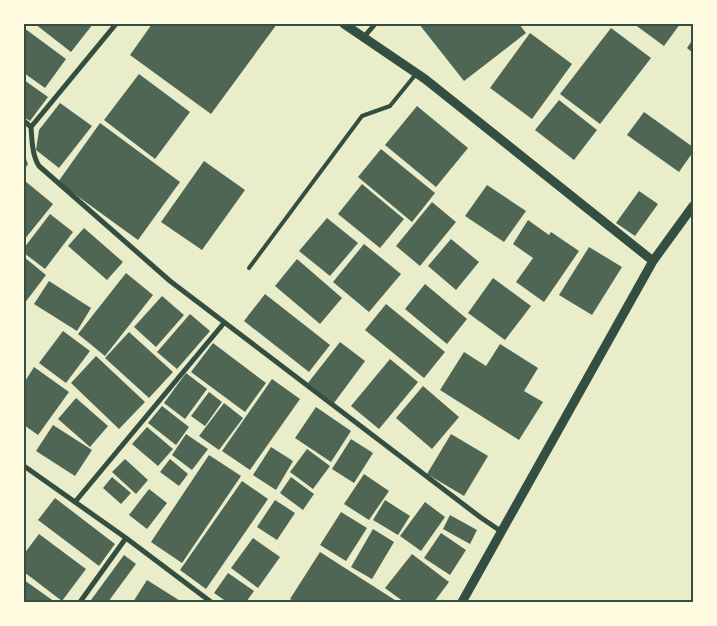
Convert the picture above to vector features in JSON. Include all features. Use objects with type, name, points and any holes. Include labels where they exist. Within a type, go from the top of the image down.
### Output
[{"type":"street","points":[[31,127],[116,24]]},
{"type":"street","points":[[344,24],[416,73],[653,261]]},
{"type":"street","points":[[364,37],[375,24]]},
{"type":"street","points":[[24,121],[31,127],[35,161],[39,166],[170,281],[502,532]]},
{"type":"street","points":[[462,602],[653,261],[693,206]]},
{"type":"street","points":[[75,502],[224,323]]},
{"type":"street","points":[[24,466],[126,538],[211,602]]},
{"type":"street","points":[[80,602],[126,538]]},
{"type":"lane","points":[[249,268],[362,116],[390,106],[416,73]]},
{"type":"building","points":[[35,24],[93,24],[71,52]]},
{"type":"building","points":[[152,24],[277,24],[211,114],[130,55]]},
{"type":"building","points":[[419,24],[519,24],[526,33],[464,81]]},
{"type":"building","points":[[634,24],[680,24],[664,46]]},
{"type":"building","points":[[24,28],[66,59],[45,88],[24,73]]},
{"type":"building","points":[[611,28],[651,58],[600,124],[560,94]]},
{"type":"building","points":[[530,33],[572,64],[532,119],[490,88]]},
{"type":"building","points":[[693,39],[693,53],[687,48]]},
{"type":"building","points":[[139,74],[190,112],[155,159],[104,120]]},
{"type":"building","points":[[24,80],[48,97],[30,121],[24,117]]},
{"type":"building","points":[[559,100],[597,130],[574,160],[535,130]]},
{"type":"building","points":[[60,103],[92,126],[59,168],[36,150],[39,130]]},
{"type":"building","points":[[417,106],[468,148],[436,187],[385,145]]},
{"type":"building","points":[[644,112],[693,147],[693,152],[679,172],[627,135]]},
{"type":"building","points":[[100,123],[180,182],[138,240],[58,182]]},
{"type":"building","points":[[381,149],[435,193],[412,222],[358,177]]},
{"type":"building","points":[[24,154],[28,164],[24,170]]},
{"type":"building","points":[[204,161],[245,190],[202,250],[161,222]]},
{"type":"building","points":[[24,182],[53,204],[24,240]]},
{"type":"building","points":[[362,184],[404,219],[380,248],[338,214]]},
{"type":"building","points":[[487,185],[526,211],[504,242],[465,216]]},
{"type":"building","points":[[639,191],[658,204],[635,236],[616,223]]},
{"type":"building","points":[[432,202],[456,222],[420,266],[396,246]]},
{"type":"building","points":[[50,214],[73,232],[45,269],[24,253],[24,248]]},
{"type":"building","points":[[327,218],[358,243],[330,276],[299,251]]},
{"type":"building","points":[[528,220],[549,235],[551,232],[579,251],[544,302],[516,282],[533,258],[513,244]]},
{"type":"building","points":[[84,228],[123,262],[107,280],[68,246]]},
{"type":"building","points":[[451,239],[479,262],[456,290],[428,266]]},
{"type":"building","points":[[364,244],[401,274],[369,312],[333,282]]},
{"type":"building","points":[[589,247],[622,267],[592,315],[559,295]]},
{"type":"building","points":[[24,257],[46,275],[24,304]]},
{"type":"building","points":[[297,259],[342,298],[320,324],[275,286]]},
{"type":"building","points":[[126,273],[153,295],[105,356],[78,334]]},
{"type":"building","points":[[493,278],[531,306],[505,340],[468,313]]},
{"type":"building","points":[[49,281],[91,308],[77,331],[34,304]]},
{"type":"building","points":[[425,284],[467,319],[447,344],[405,309]]},
{"type":"building","points":[[265,294],[330,345],[309,372],[244,321]]},
{"type":"building","points":[[162,296],[184,315],[156,347],[134,327]]},
{"type":"building","points":[[386,304],[445,352],[424,378],[365,330]]},
{"type":"building","points":[[190,314],[210,331],[177,369],[157,352]]},
{"type":"building","points":[[63,331],[90,351],[66,383],[39,363]]},
{"type":"building","points":[[129,332],[173,372],[149,398],[105,358]]},
{"type":"building","points":[[340,342],[365,361],[334,403],[308,383]]},
{"type":"building","points":[[213,343],[266,383],[245,412],[191,372]]},
{"type":"building","points":[[500,344],[538,368],[524,391],[543,402],[519,440],[440,390],[464,352],[486,366]]},
{"type":"building","points":[[96,356],[145,402],[119,429],[71,383]]},
{"type":"building","points":[[390,359],[418,382],[379,429],[351,406]]},
{"type":"building","points":[[34,367],[69,392],[38,435],[24,425],[24,383]]},
{"type":"building","points":[[186,373],[207,389],[185,419],[164,403]]},
{"type":"building","points":[[272,379],[300,399],[250,470],[222,451]]},
{"type":"building","points":[[423,386],[459,417],[432,449],[396,418]]},
{"type":"building","points":[[209,392],[222,402],[205,426],[191,416]]},
{"type":"building","points":[[76,398],[108,426],[90,447],[58,419]]},
{"type":"building","points":[[224,403],[243,418],[219,450],[199,436]]},
{"type":"building","points":[[162,406],[189,427],[176,445],[148,423]]},
{"type":"building","points":[[316,407],[351,431],[331,462],[295,438]]},
{"type":"building","points":[[53,425],[92,450],[75,476],[36,451]]},
{"type":"building","points":[[147,427],[173,449],[158,466],[132,444]]},
{"type":"building","points":[[186,434],[208,449],[192,470],[172,455]]},
{"type":"building","points":[[451,434],[488,456],[464,496],[427,474]]},
{"type":"building","points":[[351,439],[373,453],[354,483],[332,469]]},
{"type":"building","points":[[271,447],[293,461],[276,490],[253,475]]},
{"type":"building","points":[[307,449],[330,466],[313,489],[290,472]]},
{"type":"building","points":[[209,455],[241,476],[182,563],[151,542]]},
{"type":"building","points":[[125,459],[148,480],[136,494],[112,472]]},
{"type":"building","points":[[170,459],[188,474],[179,486],[160,472]]},
{"type":"building","points":[[364,474],[389,491],[369,520],[344,504]]},
{"type":"building","points":[[112,477],[131,493],[121,504],[103,488]]},
{"type":"building","points":[[291,477],[314,494],[303,510],[280,493]]},
{"type":"building","points":[[242,481],[268,499],[206,589],[180,570]]},
{"type":"building","points":[[149,489],[167,503],[147,529],[129,515]]},
{"type":"building","points":[[55,498],[115,544],[99,566],[38,520]]},
{"type":"building","points":[[275,500],[295,513],[277,540],[257,527]]},
{"type":"building","points":[[385,500],[410,516],[398,535],[373,520]]},
{"type":"building","points":[[425,502],[445,517],[421,551],[400,536]]},
{"type":"building","points":[[341,512],[367,528],[346,561],[320,545]]},
{"type":"building","points":[[450,515],[477,530],[470,544],[443,529]]},
{"type":"building","points":[[373,529],[394,542],[372,579],[351,567]]},
{"type":"building","points":[[441,533],[466,550],[450,575],[424,558]]},
{"type":"building","points":[[39,534],[86,569],[62,601],[24,572],[24,554]]},
{"type":"building","points":[[253,538],[280,557],[258,588],[231,568]]},
{"type":"building","points":[[320,552],[398,602],[295,602],[290,599]]},
{"type":"building","points":[[412,554],[449,582],[434,602],[404,602],[385,588]]},
{"type":"building","points":[[124,555],[136,564],[108,602],[95,602],[91,600]]},
{"type":"building","points":[[228,573],[254,591],[246,602],[227,602],[214,593]]},
{"type":"building","points":[[24,580],[55,602],[24,602]]},
{"type":"building","points":[[147,580],[182,602],[133,602]]}]
